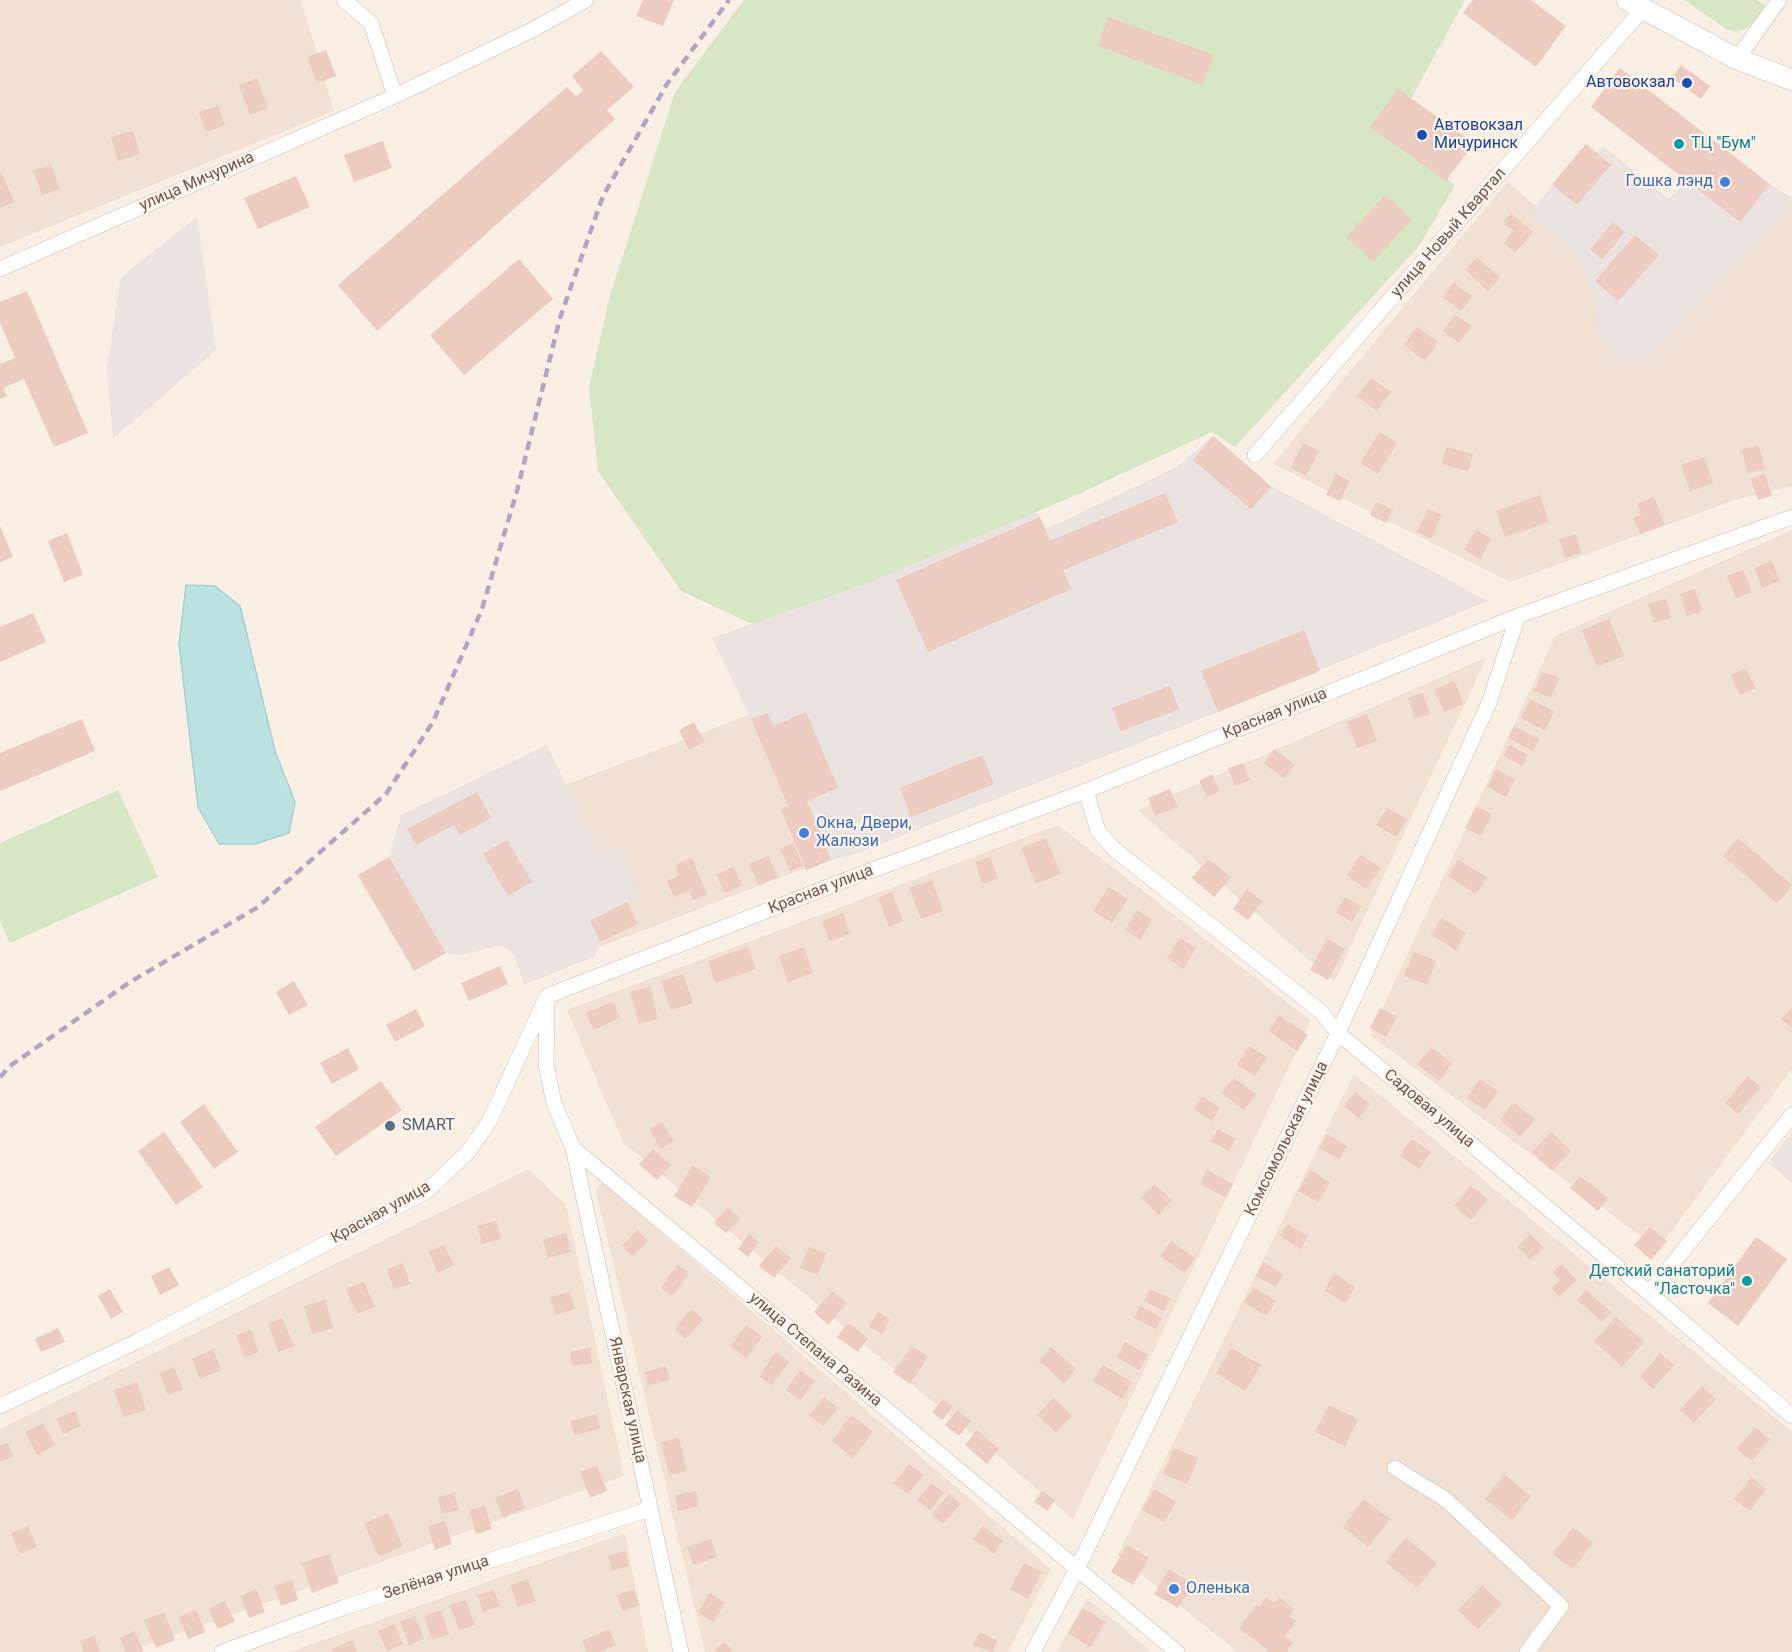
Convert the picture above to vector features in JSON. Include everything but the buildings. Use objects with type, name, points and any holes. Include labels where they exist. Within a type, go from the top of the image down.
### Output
[{"type":"main road","points":[[1635,5],[1737,59],[1792,80]]},
{"type":"street","points":[[344,0],[371,23],[395,96]]},
{"type":"street","name":"улица Мичурина","points":[[0,269],[395,96],[534,29],[586,0]]},
{"type":"street","points":[[1737,59],[1779,0]]},
{"type":"street","name":"улица Новый Квартал","points":[[1255,455],[1635,5]]},
{"type":"street","name":"Красная улица","points":[[0,1406],[138,1341],[428,1191],[468,1152],[489,1122],[548,996],[1086,790],[1518,616],[1792,517]]},
{"type":"street","name":"Комсомольская улица","points":[[1034,1652],[1077,1569],[1338,1033],[1489,703],[1518,616]]},
{"type":"street","name":"Садовая улица","points":[[1086,790],[1098,831],[1115,850],[1320,1011],[1338,1033],[1649,1293],[1792,1416]]},
{"type":"street","name":"улица Степана Разина","points":[[548,996],[546,1064],[554,1103],[573,1148],[1177,1652]]},
{"type":"street","points":[[1649,1293],[1792,1115]]},
{"type":"street","name":"Январская улица","points":[[573,1148],[681,1652]]},
{"type":"street","points":[[1395,1468],[1445,1499],[1561,1606],[1527,1652]]},
{"type":"street","name":"Зелёная улица","points":[[222,1652],[345,1607],[650,1509]]},
{"type":"shaded area","points":[[0,0],[301,0],[334,111],[0,247]]},
{"type":"shaded area","points":[[1586,144],[1597,153],[1603,146],[1669,199],[1686,180],[1740,222],[1770,184],[1792,198],[1790,210],[1645,360],[1623,362],[1609,350],[1596,326],[1593,293],[1586,267],[1562,240],[1529,214]]},
{"type":"shaded area","points":[[1507,182],[1674,317],[1792,201],[1792,486],[1738,499],[1510,582],[1273,464]]},
{"type":"shaded area","points":[[197,217],[216,350],[113,439],[107,367],[121,277]]},
{"type":"shaded area","points":[[1213,436],[1271,486],[1488,601],[1218,712],[853,855],[831,860],[806,870],[781,809],[787,806],[751,719],[712,638],[868,583],[1037,511],[1046,529],[1177,467]]},
{"type":"shaded area","points":[[1792,530],[1792,1069],[1658,1249],[1370,1035],[1555,636]]},
{"type":"shaded area","points":[[1487,657],[1334,982],[1138,810]]},
{"type":"shaded area","points":[[775,705],[834,857],[556,964],[497,811]]},
{"type":"shaded area","points":[[547,745],[599,854],[622,847],[642,897],[590,920],[600,942],[595,956],[524,985],[514,955],[502,945],[459,955],[446,953],[414,971],[358,875],[389,857],[401,815]]},
{"type":"shaded area","points":[[1058,825],[1311,1021],[1073,1519],[623,1142],[567,1010]]},
{"type":"shaded area","points":[[1354,1074],[1792,1432],[1792,1652],[1237,1652],[1118,1555]]},
{"type":"shaded area","points":[[1792,1132],[1792,1183],[1768,1163]]},
{"type":"shaded area","points":[[528,1169],[566,1204],[624,1476],[127,1652],[0,1652],[0,1429]]},
{"type":"shaded area","points":[[602,1182],[1051,1569],[1008,1652],[705,1652],[596,1191]]},
{"type":"shaded area","points":[[625,1533],[648,1652],[289,1652]]},
{"type":"shaded area","points":[[1087,1598],[1152,1652],[1057,1652]]},
{"type":"green space","points":[[744,0],[1465,0],[1390,137],[1455,185],[1419,246],[1235,447],[1212,432],[1074,496],[868,583],[752,624],[681,591],[598,471],[589,387],[610,296],[675,92]]},
{"type":"green space","points":[[1684,0],[1757,0],[1767,7],[1748,28],[1736,32],[1726,29]]},
{"type":"green space","points":[[118,790],[158,877],[10,943],[0,921],[0,843]]},
{"type":"water","points":[[186,585],[215,586],[240,606],[275,751],[295,802],[289,833],[255,844],[219,844],[198,807],[179,644]]},
{"type":"railway","points":[[0,1077],[10,1066],[130,982],[258,907],[386,794],[433,722],[482,609],[517,491],[560,318],[603,196],[667,84],[729,0]]},
{"type":"place","name":"Автовокзал","points":[[1687,83]]},
{"type":"place","name":"Автовокзал Мичуринск","points":[[1422,135]]},
{"type":"place","name":"ТЦ \"Бум\"","points":[[1679,144]]},
{"type":"place","name":"Гошка лэнд","points":[[1725,182]]},
{"type":"place","name":"Окна, Двери, Жалюзи","points":[[804,833]]},
{"type":"place","name":"SMART","points":[[390,1126]]},
{"type":"place","name":"Детский санаторий \"Ласточка\"","points":[[1747,1281]]},
{"type":"place","name":"Оленька","points":[[1174,1589]]}]
